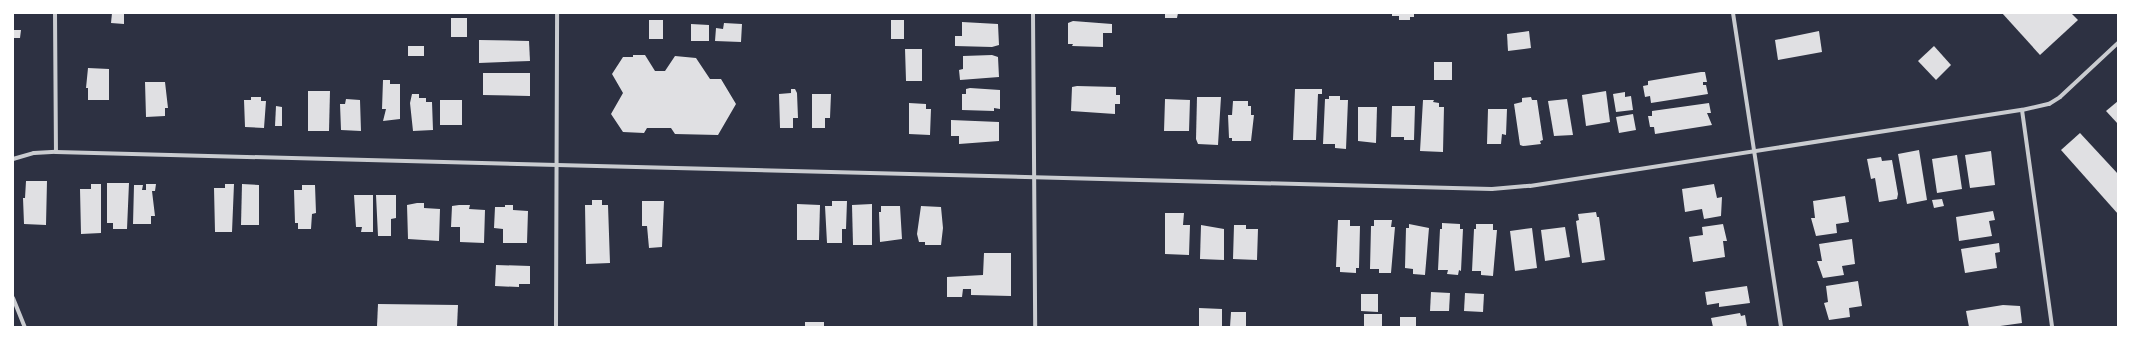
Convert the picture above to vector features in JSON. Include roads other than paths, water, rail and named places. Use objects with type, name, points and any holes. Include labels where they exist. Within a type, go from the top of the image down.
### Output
[{"type":"street","points":[[55,13],[56,152]]},
{"type":"street","points":[[556,327],[555,166],[557,13]]},
{"type":"street","points":[[1033,13],[1035,327]]},
{"type":"street","points":[[1733,13],[1781,327]]},
{"type":"street","points":[[13,159],[34,153],[56,152],[1492,189],[1530,186],[1753,150],[2022,110],[2049,104],[2060,97],[2118,43]]},
{"type":"street","points":[[2022,110],[2052,327]]},
{"type":"street","points":[[13,298],[25,327]]}]
